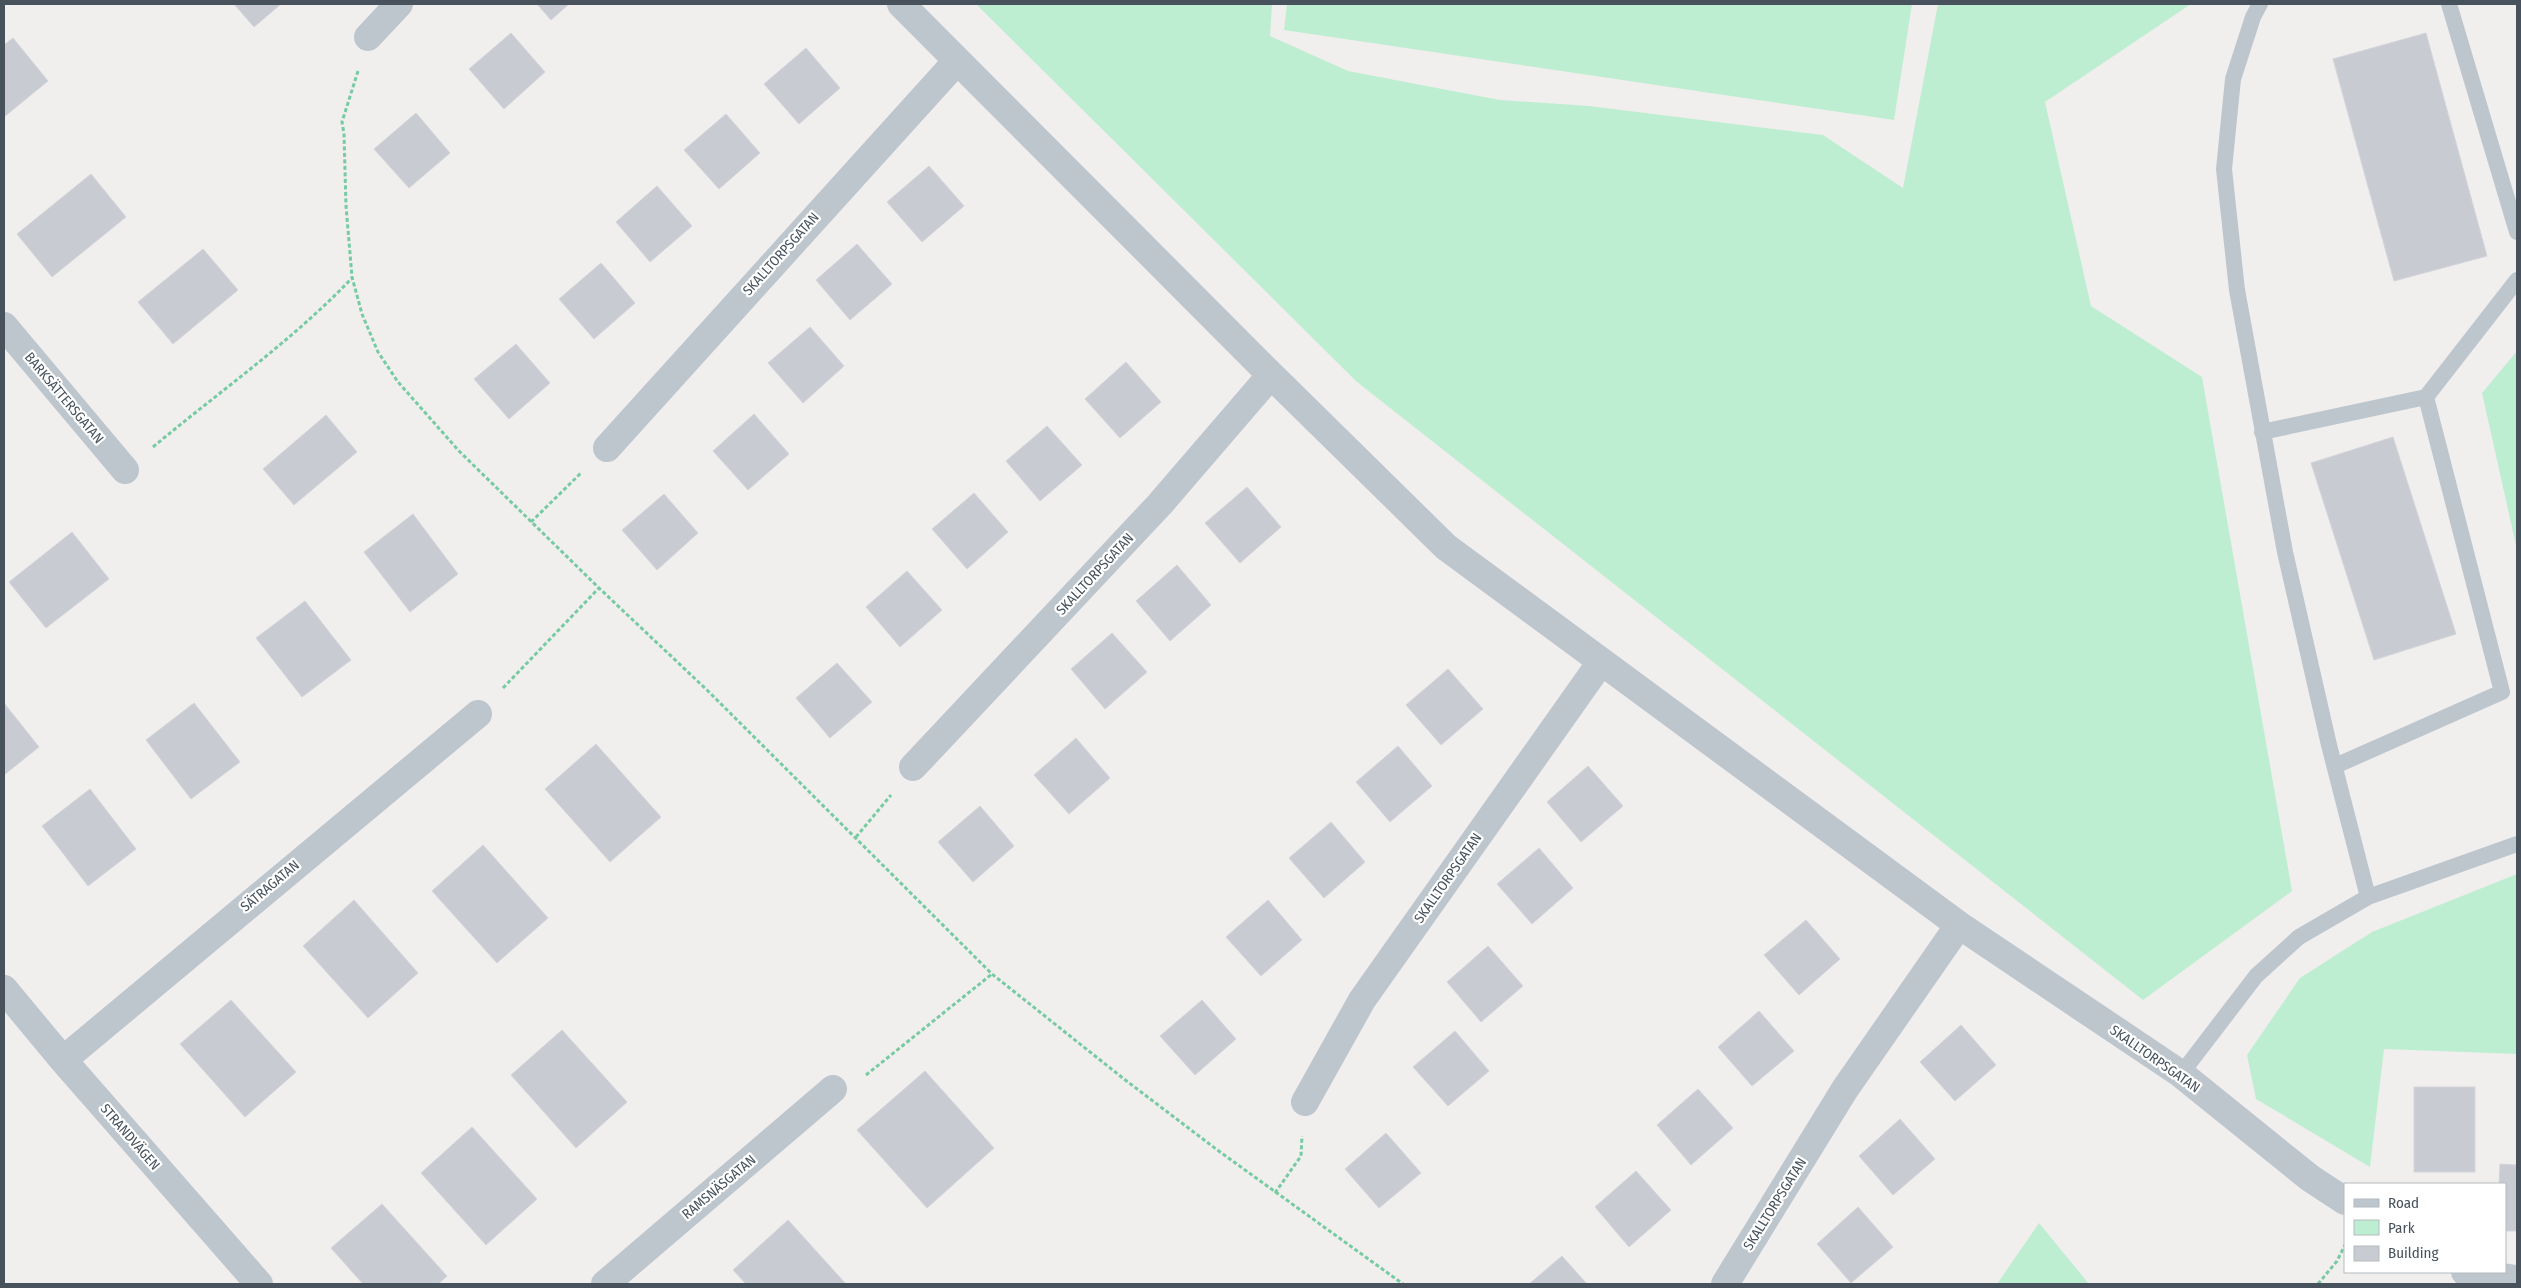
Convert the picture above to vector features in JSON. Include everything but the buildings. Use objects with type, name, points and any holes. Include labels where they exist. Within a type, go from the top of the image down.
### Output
[{"type":"street","points":[[368,37],[399,4]]},
{"type":"street","name":"SKALLTORPSGATAN","points":[[901,4],[1270,375],[1446,547],[1959,925],[2180,1074],[2310,1178],[2344,1200]]},
{"type":"street","name":"SKALLTORPSGATAN","points":[[607,448],[957,61]]},
{"type":"street","name":"BARKSÄTTERSGATAN","points":[[4,326],[125,470]]},
{"type":"street","name":"SKALLTORPSGATAN","points":[[913,767],[1160,504],[1270,375]]},
{"type":"street","name":"SKALLTORPSGATAN","points":[[1305,1102],[1362,1000],[1601,662]]},
{"type":"street","name":"SÄTRAGATAN","points":[[63,1060],[478,714]]},
{"type":"street","name":"SKALLTORPSGATAN","points":[[1725,1284],[1845,1089],[1959,925]]},
{"type":"street","name":"STRANDVÄGEN","points":[[4,989],[63,1060],[259,1284]]},
{"type":"street","name":"RAMSNÄSGATAN","points":[[605,1284],[833,1089]]},
{"type":"street","points":[[2472,1273],[2517,1279]]},
{"type":"lane","points":[[2260,4],[2253,17],[2233,79],[2224,169],[2237,290],[2285,552],[2368,897]]},
{"type":"lane","points":[[2449,4],[2517,232]]},
{"type":"lane","points":[[2262,432],[2426,397],[2517,280]]},
{"type":"lane","points":[[2335,766],[2502,692],[2426,397]]},
{"type":"lane","points":[[2180,1074],[2256,976],[2299,937],[2368,897],[2517,844]]},
{"type":"path","points":[[368,37],[342,122],[352,277],[362,314],[378,352],[398,382],[459,451],[708,691],[992,974],[1124,1080],[1403,1284]]},
{"type":"path","points":[[125,470],[294,334],[328,303],[352,277]]},
{"type":"path","points":[[531,522],[607,448]]},
{"type":"path","points":[[478,714],[599,588]]},
{"type":"path","points":[[856,837],[913,767]]},
{"type":"path","points":[[833,1089],[866,1075],[992,974]]},
{"type":"path","points":[[1275,1192],[1301,1156],[1305,1102]]},
{"type":"path","points":[[2318,1284],[2337,1261],[2344,1247]]},
{"type":"green space","points":[[976,4],[1272,4],[1270,36],[1348,71],[1500,100],[1589,106],[1823,135],[1903,188],[1938,4],[2191,4],[2045,102],[2091,306],[2202,377],[2292,891],[2143,1000],[1357,382]]},
{"type":"green space","points":[[1287,4],[1912,4],[1894,120],[1284,30]]},
{"type":"green space","points":[[2517,351],[2517,550],[2482,393]]},
{"type":"green space","points":[[2517,874],[2517,1054],[2384,1049],[2370,1167],[2256,1099],[2247,1055],[2300,978],[2372,932]]},
{"type":"green space","points":[[2039,1223],[2089,1284],[1997,1284]]}]
